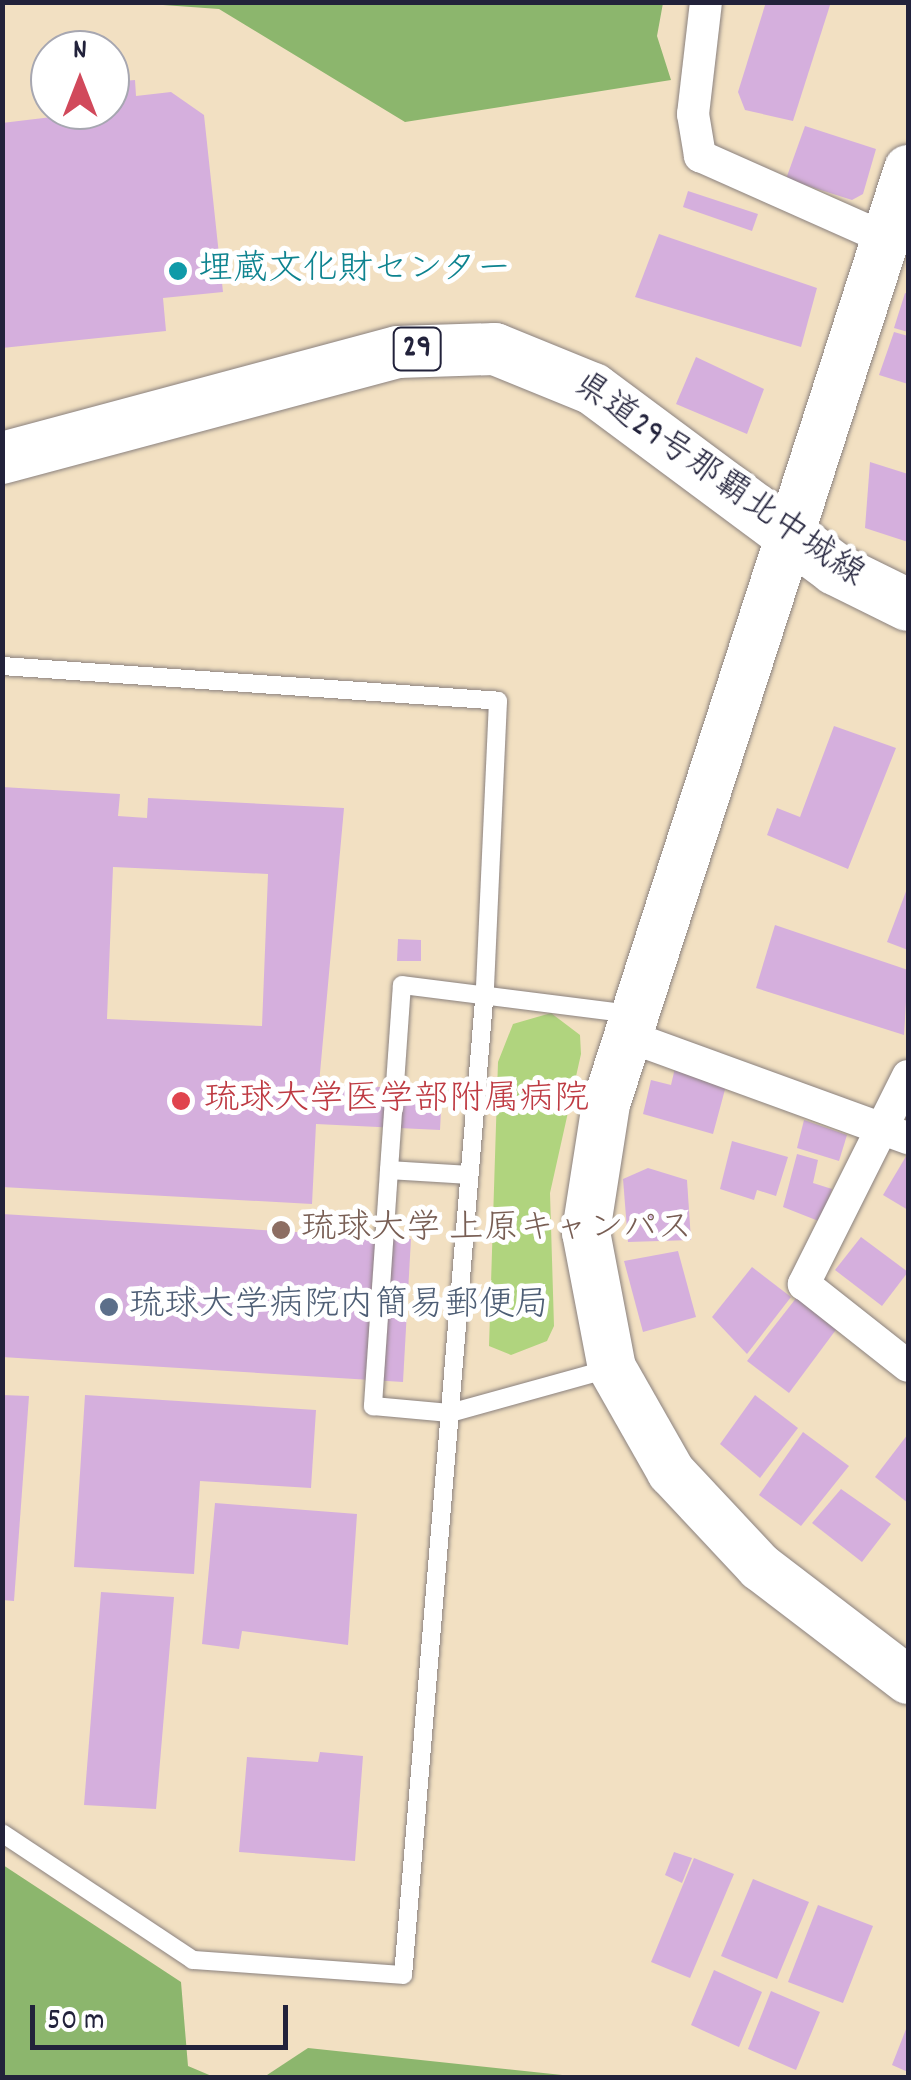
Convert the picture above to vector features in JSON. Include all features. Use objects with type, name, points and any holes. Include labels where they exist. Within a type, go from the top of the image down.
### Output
[{"type":"main road","name":"県道29号那覇北中城線","points":[[2,458],[398,352],[495,349],[592,389],[788,536],[908,604]]},
{"type":"street","points":[[706,2],[693,114],[700,156],[886,239]]},
{"type":"street","points":[[908,169],[633,1026],[592,1164],[586,1232],[612,1368],[637,1423],[717,1526],[908,1680]]},
{"type":"street","points":[[633,1026],[896,1131]]},
{"type":"street","points":[[908,1076],[896,1131],[804,1284],[908,1366]]},
{"type":"lane","points":[[2,666],[498,701],[485,989],[403,1975],[194,1960],[2,1832]]},
{"type":"lane","points":[[612,1368],[450,1413],[373,1406],[402,985],[485,989],[633,1026]]},
{"type":"lane","points":[[389,1170],[468,1175]]},
{"type":"green space","points":[[135,3],[663,3],[657,36],[671,80],[405,122],[219,9]]},
{"type":"green space","points":[[551,1013],[580,1035],[581,1054],[550,1193],[554,1326],[547,1341],[511,1355],[489,1346],[498,1062],[513,1024]]},
{"type":"green space","points":[[3,1865],[181,1982],[188,2066],[214,2077],[3,2077]]},
{"type":"green space","points":[[308,2048],[581,2077],[264,2077]]},
{"type":"building","points":[[766,2],[831,2],[793,121],[745,110],[738,92]]},
{"type":"building","points":[[130,80],[135,80],[136,96],[171,92],[204,115],[223,292],[163,298],[166,331],[2,348],[2,123],[30,120],[30,130],[130,130]]},
{"type":"building","points":[[805,126],[876,149],[863,194],[852,200],[786,179]]},
{"type":"building","points":[[688,191],[758,214],[752,231],[683,207]]},
{"type":"building","points":[[659,234],[817,288],[801,347],[635,297]]},
{"type":"building","points":[[905,293],[908,294],[908,332],[894,328]]},
{"type":"building","points":[[894,332],[908,336],[908,384],[879,375]]},
{"type":"building","points":[[696,357],[764,389],[747,434],[676,404]]},
{"type":"building","points":[[870,462],[908,474],[908,542],[865,528]]},
{"type":"building","points":[[834,726],[896,748],[848,869],[767,835],[777,808],[800,817]]},
{"type":"building","name":"琉球大学医学部附属病院","points":[[2,787],[120,794],[118,816],[147,818],[148,798],[344,808],[319,1084],[442,1090],[440,1130],[316,1124],[312,1204],[2,1187]],"holes":[[[113,867],[268,874],[262,1026],[107,1019]]]},
{"type":"building","points":[[908,886],[908,950],[887,942]]},
{"type":"building","points":[[775,925],[908,970],[904,1035],[756,988]]},
{"type":"building","points":[[398,939],[421,940],[421,961],[397,961]]},
{"type":"building","points":[[675,1068],[727,1082],[713,1134],[643,1114],[651,1080],[671,1085]]},
{"type":"building","points":[[804,1120],[847,1135],[839,1161],[797,1148]]},
{"type":"building","points":[[732,1141],[788,1157],[776,1196],[757,1190],[754,1200],[720,1189]]},
{"type":"building","points":[[908,1153],[908,1210],[883,1195]]},
{"type":"building","points":[[797,1154],[818,1160],[813,1183],[832,1189],[821,1222],[783,1207]]},
{"type":"building","points":[[648,1168],[687,1180],[691,1240],[628,1242],[623,1179]]},
{"type":"building","points":[[2,1214],[411,1239],[403,1382],[2,1357]]},
{"type":"building","points":[[861,1237],[908,1272],[882,1306],[835,1270]]},
{"type":"building","points":[[678,1251],[696,1317],[643,1332],[624,1261]]},
{"type":"building","points":[[752,1267],[791,1297],[747,1354],[712,1317]]},
{"type":"building","points":[[797,1297],[838,1327],[789,1393],[747,1361]]},
{"type":"building","points":[[2,1395],[29,1396],[14,1601],[2,1600]]},
{"type":"building","points":[[85,1395],[316,1410],[311,1488],[200,1481],[194,1574],[74,1567]]},
{"type":"building","points":[[755,1395],[798,1428],[760,1478],[720,1444]]},
{"type":"building","points":[[803,1432],[849,1466],[801,1526],[759,1495]]},
{"type":"building","points":[[908,1434],[908,1503],[875,1477]]},
{"type":"building","points":[[841,1489],[891,1524],[862,1562],[812,1523]]},
{"type":"building","points":[[215,1503],[357,1514],[348,1645],[242,1631],[239,1649],[202,1644]]},
{"type":"building","points":[[101,1592],[174,1597],[156,1809],[84,1805]]},
{"type":"building","points":[[320,1752],[363,1756],[355,1861],[239,1852],[247,1757],[318,1762]]},
{"type":"building","points":[[674,1852],[692,1858],[682,1883],[665,1875]]},
{"type":"building","points":[[694,1858],[734,1874],[690,1978],[651,1962]]},
{"type":"building","points":[[753,1879],[809,1902],[777,1979],[721,1956]]},
{"type":"building","points":[[818,1905],[873,1926],[843,2003],[788,1982]]},
{"type":"building","points":[[714,1970],[762,1992],[739,2047],[691,2025]]},
{"type":"building","points":[[771,1991],[820,2012],[796,2070],[748,2049]]},
{"type":"building","points":[[908,2024],[908,2072],[892,2065]]},
{"type":"place","name":"埋蔵文化財センター","points":[[178,271]]},
{"type":"place","name":"琉球大学医学部附属病院","points":[[181,1101]]},
{"type":"place","name":"琉球大学 上原キャンパス","points":[[281,1230]]},
{"type":"place","name":"琉球大学病院内簡易郵便局","points":[[109,1307]]}]
